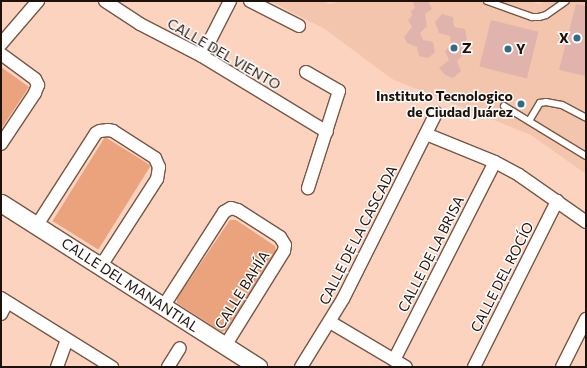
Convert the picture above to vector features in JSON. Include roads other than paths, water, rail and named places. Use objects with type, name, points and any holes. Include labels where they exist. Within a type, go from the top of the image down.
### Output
[{"type":"street","points":[[1,44],[38,1]]},
{"type":"street","name":"CALLE DEL VIENTO","points":[[106,1],[140,24],[202,56],[327,132]]},
{"type":"street","points":[[202,56],[230,1]]},
{"type":"street","points":[[251,1],[299,26]]},
{"type":"street","points":[[1,54],[35,79],[38,85],[35,93],[1,144]]},
{"type":"street","points":[[306,72],[339,91],[308,188]]},
{"type":"street","name":"CALLE DE LA CASCADA","points":[[301,367],[330,322],[436,113]]},
{"type":"street","points":[[37,225],[96,134],[100,131],[113,131],[155,158],[159,167],[157,179],[101,266]]},
{"type":"street","points":[[426,134],[495,162],[519,175],[586,222]]},
{"type":"street","name":"CALLE DE LA BRISA","points":[[394,360],[495,162]]},
{"type":"street","name":"CALLE DEL ROCÍO","points":[[474,367],[557,201]]},
{"type":"street","name":"CALLE DEL MANANTIAL","points":[[1,203],[258,367]]},
{"type":"street","name":"CALLE BAHÍA","points":[[163,306],[224,212],[231,208],[238,210],[280,237],[285,245],[284,251],[225,346]]},
{"type":"street","points":[[1,314],[4,300],[112,367]]},
{"type":"street","points":[[562,367],[586,319]]},
{"type":"street","points":[[330,322],[406,367]]},
{"type":"street","points":[[57,367],[67,340]]},
{"type":"street","points":[[168,367],[180,348]]},
{"type":"lane","points":[[487,1],[532,17],[546,15],[566,1]]},
{"type":"lane","points":[[529,121],[540,103],[546,102],[562,105],[586,118]]},
{"type":"lane","points":[[504,106],[586,156]]},
{"type":"place","name":"X","points":[[577,38]]},
{"type":"place","name":"Z","points":[[454,48]]},
{"type":"place","name":"Y","points":[[508,49]]},
{"type":"place","name":"Instituto Tecnologico de Ciudad Juárez","points":[[521,104]]}]
